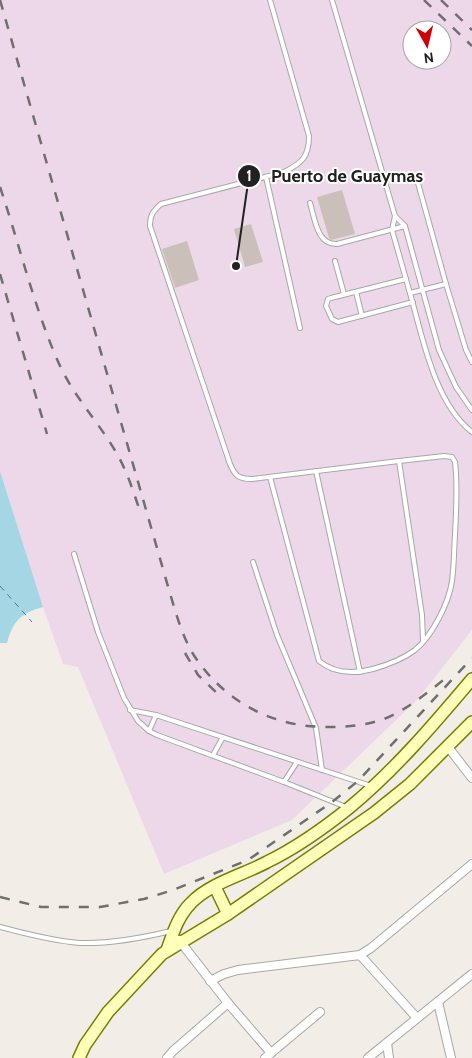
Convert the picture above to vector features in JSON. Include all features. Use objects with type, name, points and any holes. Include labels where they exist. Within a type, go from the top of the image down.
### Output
[{"type":"main road","points":[[167,950],[181,916],[192,902],[215,886],[268,862],[349,808],[403,757],[472,679]]},
{"type":"main road","points":[[79,1058],[85,1045],[108,1012],[137,979],[167,950],[228,914],[374,813],[410,784],[472,722]]},
{"type":"main road","points":[[215,886],[228,914]]},
{"type":"street","points":[[448,747],[472,778]]},
{"type":"street","points":[[210,981],[238,970],[360,955],[371,948],[472,864]]},
{"type":"street","points":[[174,931],[180,943],[268,1055],[320,1012]]},
{"type":"street","points":[[360,955],[418,1018]]},
{"type":"street","points":[[368,1058],[472,974]]},
{"type":"street","points":[[438,1002],[451,1058]]},
{"type":"street","points":[[167,1058],[228,1003]]},
{"type":"street","points":[[387,1043],[389,1058]]},
{"type":"lane","points":[[270,0],[306,122],[309,148],[304,158],[296,166],[266,177],[161,204],[154,210],[150,218],[150,226],[225,451],[235,475],[242,479],[270,477],[398,460],[444,456],[452,458],[455,462],[456,520],[452,582],[444,607],[424,640],[416,649],[403,658],[382,667],[360,672],[336,670],[319,661],[270,477]]},
{"type":"lane","points":[[332,0],[395,216],[392,230],[426,350],[440,386],[454,412],[472,432]]},
{"type":"lane","points":[[266,177],[300,328]]},
{"type":"lane","points":[[418,183],[446,284],[466,350],[472,362]]},
{"type":"lane","points":[[310,203],[320,236],[326,243],[337,244],[405,226]]},
{"type":"lane","points":[[395,216],[405,226],[442,359],[456,387],[472,410]]},
{"type":"lane","points":[[335,261],[344,294]]},
{"type":"lane","points":[[406,279],[328,299],[326,306],[332,319],[338,322],[413,302]]},
{"type":"lane","points":[[410,293],[446,284]]},
{"type":"lane","points":[[356,292],[362,316]]},
{"type":"lane","points":[[398,460],[422,615],[424,640]]},
{"type":"lane","points":[[316,471],[360,672]]},
{"type":"lane","points":[[74,554],[98,632],[117,684],[138,722],[149,731],[349,808]]},
{"type":"lane","points":[[253,562],[277,635],[316,728],[322,770]]},
{"type":"lane","points":[[130,710],[223,737],[373,787]]},
{"type":"lane","points":[[149,731],[156,716]]},
{"type":"lane","points":[[213,755],[223,737]]},
{"type":"lane","points":[[284,782],[297,762]]},
{"type":"lane","points":[[0,927],[80,943],[130,939],[174,931]]},
{"type":"shaded area","points":[[0,0],[472,0],[472,630],[417,700],[292,820],[164,874],[78,667],[63,664],[0,471]]},
{"type":"water","points":[[0,471],[43,607],[29,612],[19,619],[12,629],[7,643],[0,643]]},
{"type":"building","points":[[342,190],[355,234],[331,240],[317,197]]},
{"type":"building","points":[[251,224],[263,262],[245,267],[234,229]]},
{"type":"building","points":[[187,241],[199,280],[175,288],[162,249]]},
{"type":"ferry route","points":[[0,586],[32,622]]},
{"type":"railway","points":[[0,0],[169,590],[183,633],[195,657],[208,674],[237,700],[272,718],[310,726],[351,726],[384,719],[409,706],[447,677]]},
{"type":"railway","points":[[424,0],[472,46]]},
{"type":"railway","points":[[441,0],[472,30]]},
{"type":"railway","points":[[0,187],[43,324],[61,368],[121,461],[141,514]]},
{"type":"railway","points":[[0,274],[47,434]]},
{"type":"railway","points":[[185,653],[198,675],[219,695]]},
{"type":"railway","points":[[0,897],[41,907],[100,907],[144,899],[173,890],[248,860],[332,802],[358,781],[472,658]]},
{"type":"place","name":"Puerto de Guaymas","points":[[236,266]]}]
